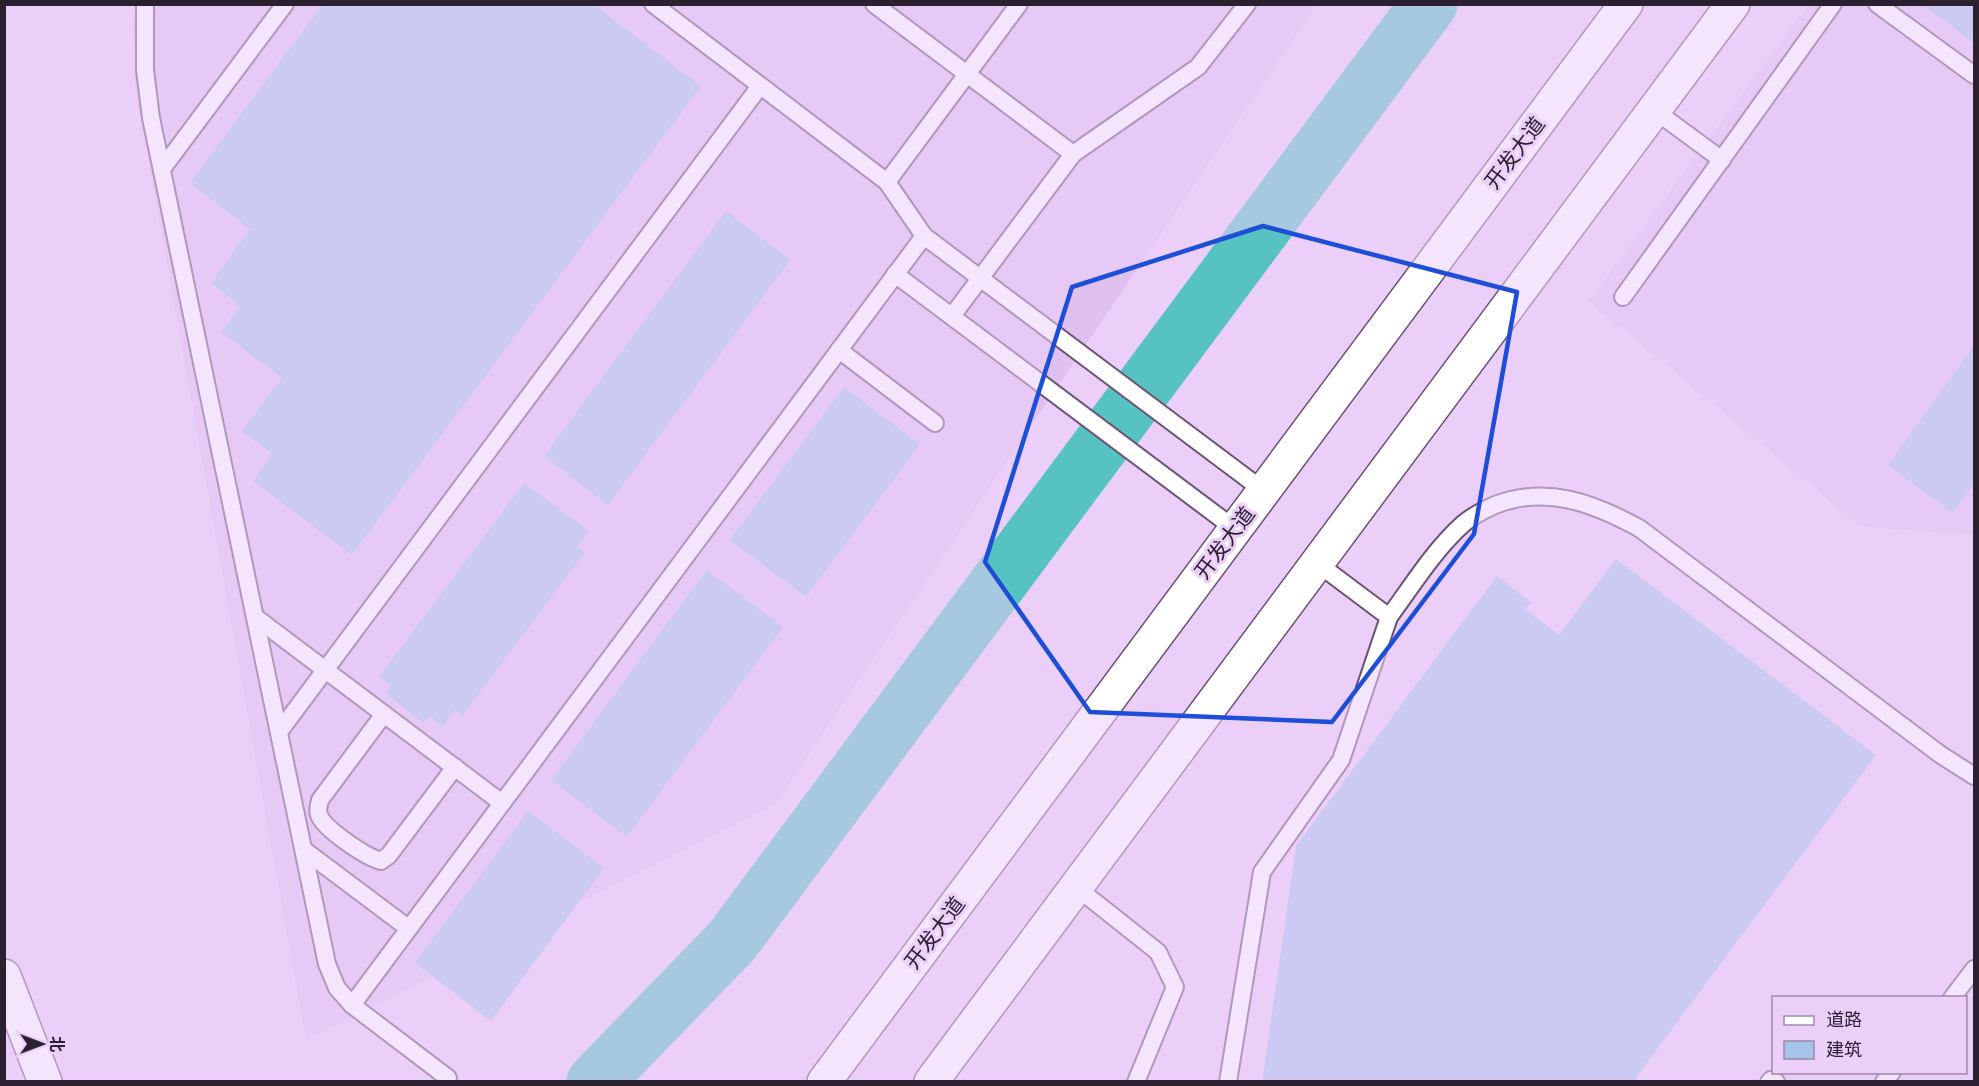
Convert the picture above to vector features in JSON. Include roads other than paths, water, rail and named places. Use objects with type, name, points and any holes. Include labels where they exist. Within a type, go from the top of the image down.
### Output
[{"type":"main road","name":"开发大道","points":[[824,1082],[1626,4]]},
{"type":"main road","points":[[931,1082],[1732,4]]},
{"type":"main road","points":[[4,976],[45,1082]]},
{"type":"lane","points":[[145,4],[145,70],[152,118],[327,964],[337,988],[352,1005],[448,1078]]},
{"type":"lane","points":[[162,169],[285,4]]},
{"type":"lane","points":[[653,4],[887,182],[924,236],[1264,491]]},
{"type":"lane","points":[[874,4],[1073,154]]},
{"type":"lane","points":[[887,182],[1019,4]]},
{"type":"lane","points":[[952,316],[1073,154],[1198,67],[1247,4]]},
{"type":"lane","points":[[1623,297],[1833,4]]},
{"type":"lane","points":[[1877,4],[1974,75]]},
{"type":"lane","points":[[279,732],[760,86]]},
{"type":"lane","points":[[1654,110],[1722,160]]},
{"type":"lane","points":[[352,1005],[924,236]]},
{"type":"lane","points":[[895,274],[1235,529]]},
{"type":"lane","points":[[839,350],[935,423]]},
{"type":"lane","points":[[1228,1082],[1262,872],[1341,760],[1389,617],[1448,539],[1465,522],[1486,509],[1508,500],[1533,496],[1557,496],[1581,501],[1611,512],[1639,528],[1941,755],[1974,776]]},
{"type":"lane","points":[[1317,563],[1389,617]]},
{"type":"lane","points":[[255,617],[502,802]]},
{"type":"lane","points":[[384,714],[320,800],[318,812],[323,822],[371,859],[381,861],[388,855],[454,767]]},
{"type":"lane","points":[[304,850],[408,928]]},
{"type":"lane","points":[[1076,887],[1158,952],[1175,987],[1136,1082]]},
{"type":"lane","points":[[1954,996],[1974,969]]},
{"type":"lane","points":[[1769,1082],[1771,1080],[1776,1082]]},
{"type":"waterway","points":[[595,1082],[732,941],[1429,4]]}]
